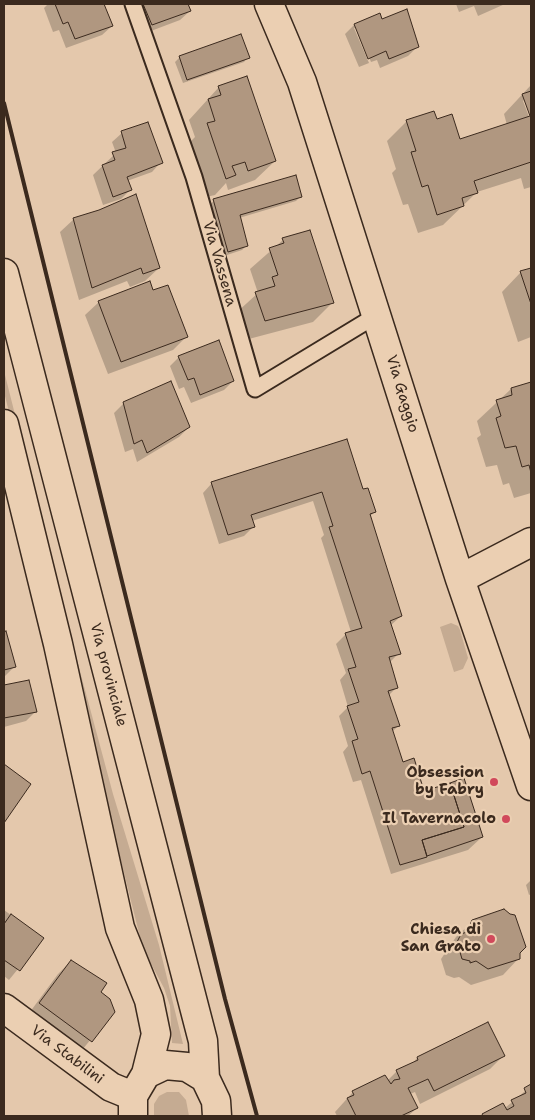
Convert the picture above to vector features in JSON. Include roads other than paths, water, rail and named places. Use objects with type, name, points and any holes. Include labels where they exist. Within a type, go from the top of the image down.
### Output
[{"type":"main road","name":"Via Gaggio","points":[[269,4],[302,82],[460,579],[531,786]]},
{"type":"main road","name":"Via provinciale","points":[[4,273],[203,1041],[205,1078]]},
{"type":"main road","points":[[4,424],[58,644],[120,928],[149,1000],[156,1034],[137,1095]]},
{"type":"main road","points":[[460,579],[531,542]]},
{"type":"main road","name":"Via Stabilini","points":[[4,1008],[111,1087],[137,1095]]},
{"type":"main road","points":[[137,1095],[165,1065],[187,1066],[205,1078],[216,1101],[217,1116]]},
{"type":"lane","name":"Via Vassena","points":[[133,4],[194,177],[255,389],[377,315]]},
{"type":"railway","points":[[4,103],[225,999],[257,1116]]},
{"type":"place","name":"Obsession by Fabry","points":[[494,782]]},
{"type":"place","name":"Il Tavernacolo","points":[[506,819]]},
{"type":"place","name":"Chiesa di San Grato","points":[[491,939]]}]
